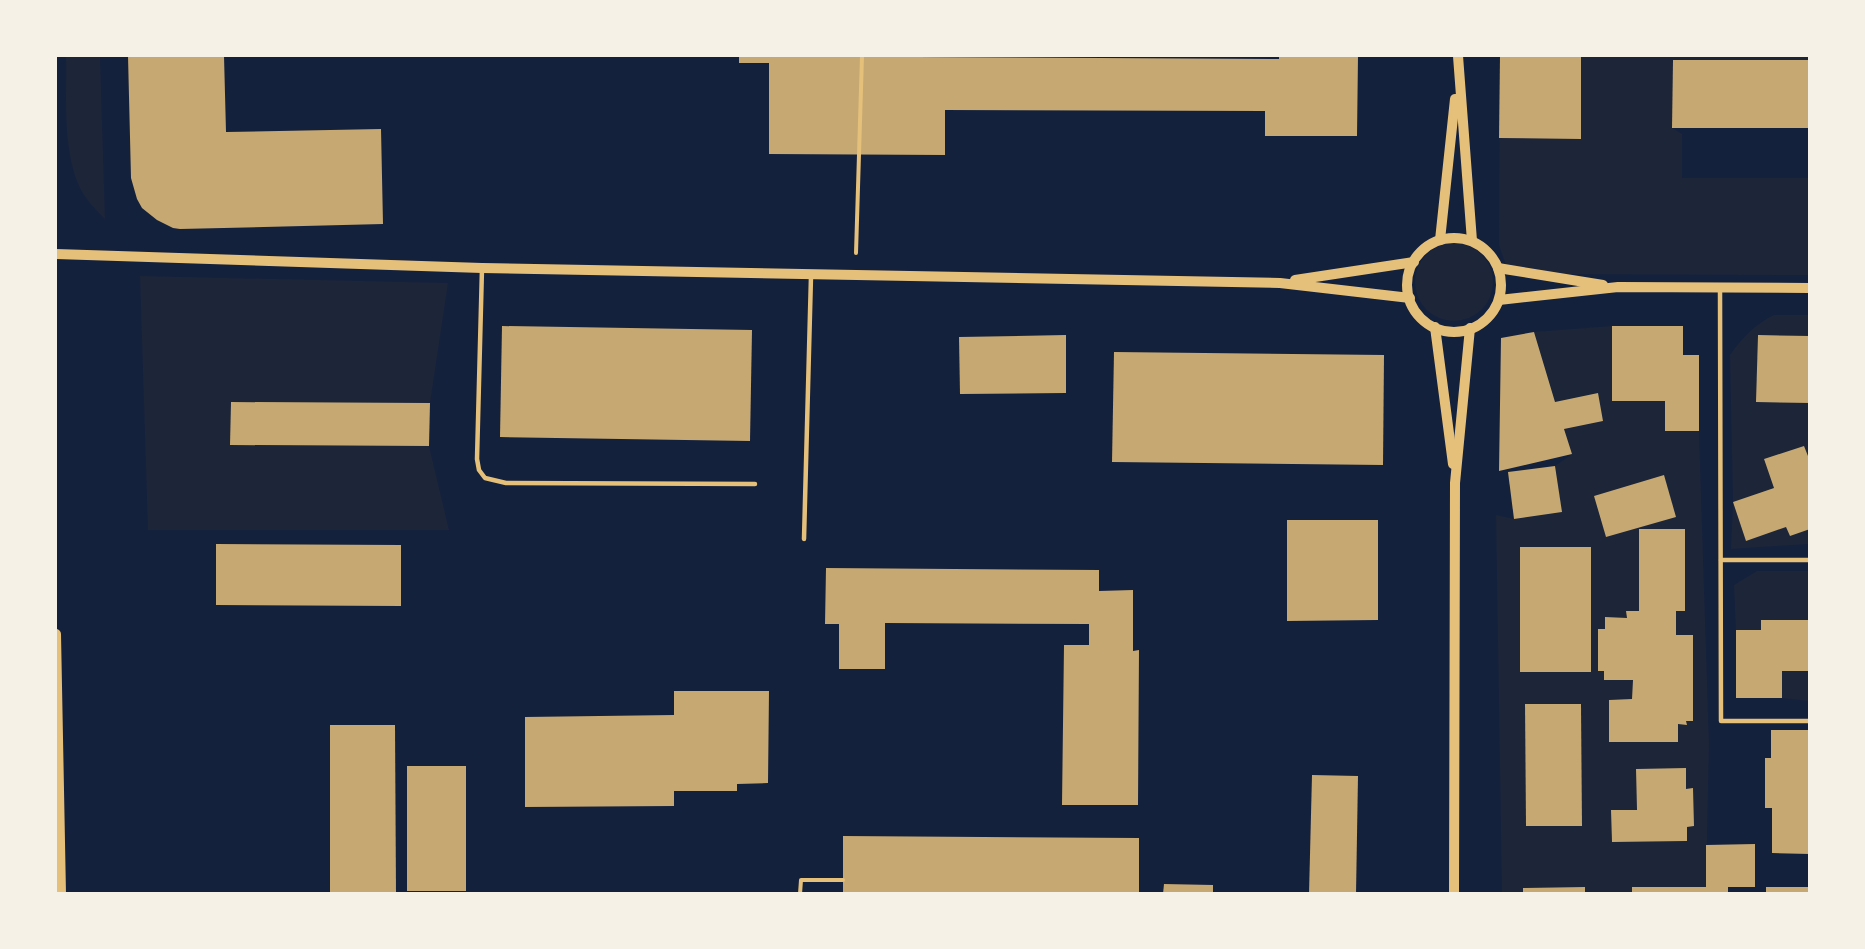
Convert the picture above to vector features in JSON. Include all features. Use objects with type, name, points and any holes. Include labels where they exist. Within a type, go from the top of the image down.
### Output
[{"type":"street","points":[[1458,56],[1472,241]]},
{"type":"street","points":[[1440,240],[1458,72]]},
{"type":"street","points":[[1450,238],[1472,241],[1488,252],[1498,268],[1501,278],[1499,300],[1488,317],[1480,324],[1459,331],[1447,331],[1435,327],[1416,312],[1410,298],[1409,274],[1414,262],[1424,249],[1440,240],[1450,238]]},
{"type":"street","points":[[56,254],[482,267],[1280,283],[1410,298]]},
{"type":"street","points":[[1280,283],[1414,262]]},
{"type":"street","points":[[1498,268],[1618,287]]},
{"type":"street","points":[[1499,300],[1618,287],[1809,288]]},
{"type":"street","points":[[1435,327],[1455,483]]},
{"type":"street","points":[[1454,894],[1455,483],[1470,328]]},
{"type":"street","points":[[56,634],[61,894]]},
{"type":"lane","points":[[482,267],[477,459],[479,470],[484,478],[506,483],[755,484]]},
{"type":"lane","points":[[804,539],[811,273]]},
{"type":"lane","points":[[1720,288],[1721,721],[1809,722]]},
{"type":"lane","points":[[1721,560],[1809,560]]},
{"type":"path","points":[[856,274],[862,56]]},
{"type":"path","points":[[800,894],[801,880],[843,880]]},
{"type":"shaded area","points":[[66,56],[100,56],[105,219],[94,208],[79,186],[70,155],[66,122]]},
{"type":"shaded area","points":[[1500,56],[1809,56],[1809,60],[1673,61],[1672,128],[1682,134],[1682,178],[1809,178],[1809,275],[1509,274],[1499,245]]},
{"type":"shaded area","points":[[1446,243],[1462,243],[1476,249],[1487,260],[1493,274],[1493,290],[1487,304],[1476,315],[1462,321],[1446,321],[1432,315],[1421,304],[1415,290],[1415,274],[1421,260],[1432,249]]},
{"type":"shaded area","points":[[140,276],[448,283],[430,403],[231,402],[230,445],[429,446],[449,530],[148,530]]},
{"type":"shaded area","points":[[1774,315],[1809,315],[1809,336],[1758,336],[1756,401],[1809,403],[1809,461],[1804,446],[1764,459],[1774,488],[1733,502],[1730,355],[1749,332]]},
{"type":"shaded area","points":[[1612,326],[1612,401],[1665,401],[1665,431],[1699,431],[1709,744],[1706,887],[1632,887],[1632,894],[1585,893],[1585,887],[1523,888],[1523,893],[1502,893],[1496,515],[1514,519],[1561,512],[1555,466],[1572,454],[1564,429],[1603,421],[1597,393],[1555,402],[1534,332]],"holes":[[[1664,475],[1675,517],[1606,537],[1594,496]],[[1639,529],[1685,529],[1685,610],[1676,611],[1676,635],[1693,635],[1693,720],[1686,721],[1686,725],[1678,724],[1677,742],[1609,742],[1609,700],[1632,699],[1633,680],[1605,680],[1604,671],[1598,671],[1598,629],[1605,629],[1605,618],[1627,618],[1627,611],[1639,611]],[[1591,547],[1591,672],[1520,672],[1520,548]],[[1525,704],[1581,704],[1582,826],[1526,826]],[[1686,768],[1686,789],[1693,789],[1694,826],[1687,827],[1687,841],[1612,842],[1611,811],[1637,810],[1636,769]]]},
{"type":"shaded area","points":[[1733,502],[1786,527],[1790,536],[1809,529],[1809,544],[1731,549]]},
{"type":"shaded area","points":[[1757,571],[1809,571],[1809,620],[1761,630],[1736,630],[1734,585]]},
{"type":"shaded area","points":[[1782,671],[1809,671],[1809,701],[1782,698]]},
{"type":"building","points":[[128,56],[224,56],[226,132],[381,129],[383,224],[180,229],[157,220],[142,208],[131,178]]},
{"type":"building","points":[[739,56],[1279,59],[1279,56],[1358,56],[1357,136],[1265,136],[1265,111],[945,110],[945,155],[769,154],[769,63],[739,63]]},
{"type":"building","points":[[1500,56],[1581,56],[1581,139],[1499,138]]},
{"type":"building","points":[[1673,60],[1810,60],[1810,128],[1672,128]]},
{"type":"building","points":[[502,326],[752,330],[750,441],[500,437]]},
{"type":"building","points":[[1612,326],[1683,326],[1683,355],[1699,355],[1699,431],[1665,431],[1665,401],[1612,401]]},
{"type":"building","points":[[1534,332],[1555,402],[1598,393],[1603,421],[1564,429],[1572,454],[1499,471],[1501,338]]},
{"type":"building","points":[[1066,335],[1066,393],[960,394],[959,337]]},
{"type":"building","points":[[1758,335],[1810,336],[1810,403],[1756,402]]},
{"type":"building","points":[[1114,352],[1384,355],[1383,465],[1112,462]]},
{"type":"building","points":[[231,402],[430,403],[429,446],[230,445]]},
{"type":"building","points":[[1804,446],[1810,461],[1810,529],[1790,536],[1786,527],[1746,541],[1733,502],[1774,488],[1764,459]]},
{"type":"building","points":[[1555,466],[1562,512],[1514,519],[1508,472]]},
{"type":"building","points":[[1664,475],[1676,517],[1606,537],[1594,496]]},
{"type":"building","points":[[1287,520],[1378,520],[1378,620],[1287,621]]},
{"type":"building","points":[[1639,529],[1685,529],[1685,611],[1676,611],[1676,635],[1693,635],[1693,721],[1686,721],[1687,725],[1678,724],[1678,742],[1609,742],[1609,700],[1632,699],[1633,680],[1604,680],[1604,671],[1598,671],[1598,629],[1605,629],[1605,617],[1627,618],[1626,611],[1639,611]]},
{"type":"building","points":[[216,544],[401,545],[401,606],[216,605]]},
{"type":"building","points":[[1520,547],[1591,547],[1591,672],[1520,672]]},
{"type":"building","points":[[826,568],[1099,570],[1099,591],[1133,590],[1133,651],[1139,650],[1138,805],[1062,805],[1064,645],[1089,645],[1089,624],[885,623],[885,669],[839,669],[839,624],[825,624]]},
{"type":"building","points":[[1761,620],[1810,620],[1810,671],[1782,671],[1782,698],[1736,698],[1736,630],[1761,630]]},
{"type":"building","points":[[674,691],[769,691],[768,783],[737,784],[737,791],[674,791],[674,806],[525,807],[525,717],[674,715]]},
{"type":"building","points":[[1525,704],[1581,704],[1582,826],[1526,826]]},
{"type":"building","points":[[330,725],[395,725],[396,894],[330,894]]},
{"type":"building","points":[[1771,730],[1810,730],[1810,854],[1772,853],[1772,808],[1765,808],[1765,758],[1771,758]]},
{"type":"building","points":[[407,766],[466,766],[466,891],[407,891]]},
{"type":"building","points":[[1686,768],[1686,789],[1693,788],[1694,826],[1687,827],[1687,841],[1612,842],[1611,810],[1637,810],[1636,769]]},
{"type":"building","points":[[1312,775],[1358,776],[1356,894],[1309,894]]},
{"type":"building","points":[[843,836],[1139,838],[1139,894],[843,894]]},
{"type":"building","points":[[1755,844],[1755,887],[1728,887],[1728,894],[1632,894],[1632,887],[1706,887],[1706,845]]},
{"type":"building","points":[[1164,884],[1213,885],[1213,894],[1163,894]]},
{"type":"building","points":[[1585,887],[1585,894],[1523,894],[1523,888]]},
{"type":"building","points":[[1766,887],[1810,887],[1810,894],[1766,894]]}]
